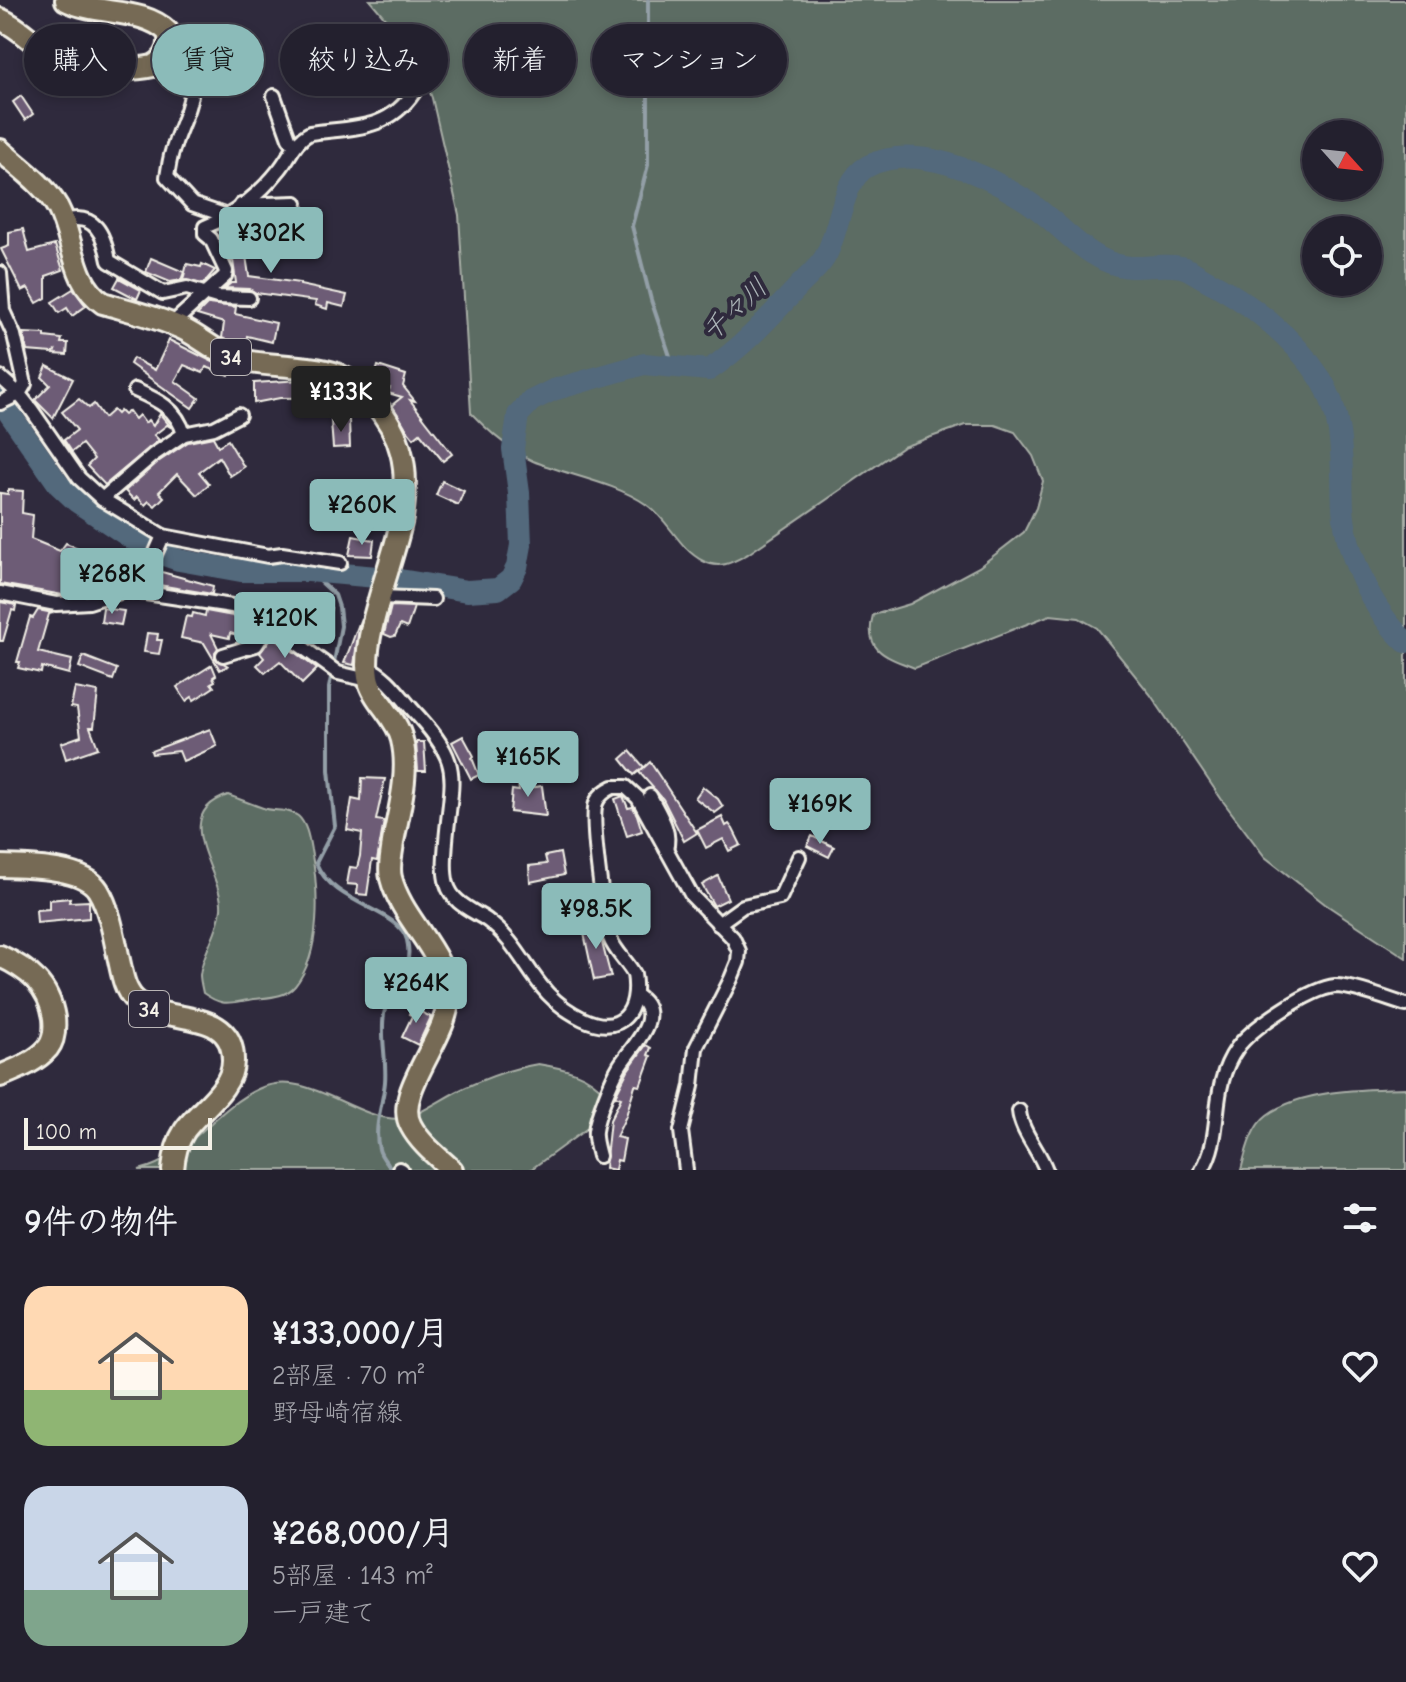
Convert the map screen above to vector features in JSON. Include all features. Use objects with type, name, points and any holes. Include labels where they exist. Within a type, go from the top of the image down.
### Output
[{"type":"main road","points":[[66,0],[99,11],[146,18],[158,24]]},
{"type":"main road","points":[[0,19],[18,28],[48,53],[62,59],[108,69],[152,66]]},
{"type":"main road","name":"34","points":[[0,150],[47,193],[64,221],[85,286],[103,303],[172,324],[195,335],[222,354],[238,359],[327,371],[352,383],[366,395],[398,440],[405,487],[401,520],[367,656],[368,673]]},
{"type":"main road","points":[[368,673],[402,740],[404,776],[390,864],[391,879],[404,908],[430,946],[447,987],[444,1023],[407,1100],[406,1111],[410,1126],[452,1170]]},
{"type":"main road","name":"34","points":[[0,866],[41,867],[74,875],[92,884],[109,919],[123,978],[132,997],[153,1010],[216,1027],[227,1037],[232,1050],[232,1070],[218,1093],[184,1132],[175,1152],[173,1170]]},
{"type":"main road","points":[[0,956],[30,972],[44,988],[55,1024],[52,1041],[40,1055],[0,1076]]},
{"type":"street","points":[[189,96],[188,114],[173,147],[167,177],[192,204],[227,216]]},
{"type":"street","points":[[274,96],[289,138],[295,146]]},
{"type":"street","points":[[172,324],[225,276],[226,271],[211,239],[203,231],[241,205],[279,170],[300,138],[310,133],[378,124],[394,116],[411,96]]},
{"type":"street","points":[[241,205],[296,203]]},
{"type":"street","points":[[64,221],[79,217],[100,230],[109,261],[163,293],[187,288],[217,297],[249,298]]},
{"type":"street","points":[[0,273],[3,311],[14,335],[24,380],[19,394],[0,403]]},
{"type":"street","points":[[0,377],[19,394],[79,478],[102,499],[161,538],[268,556],[282,554],[340,563]]},
{"type":"street","points":[[135,390],[158,400],[171,410],[181,422],[184,434]]},
{"type":"street","points":[[102,499],[153,455],[184,434],[214,428],[239,415]]},
{"type":"street","points":[[139,591],[161,538]]},
{"type":"street","points":[[0,593],[56,604],[89,602],[126,590],[232,606],[270,623],[338,673],[379,672],[421,719],[450,760],[453,792],[445,856],[446,879],[452,895],[506,936],[536,983],[571,1012],[586,1020],[613,1025],[627,1017],[635,995],[634,974],[609,936],[594,811],[597,798],[613,787],[626,787],[633,792],[646,808],[692,896],[737,946],[738,962],[696,1048],[692,1086],[681,1131],[686,1170]]},
{"type":"street","points":[[381,596],[433,599]]},
{"type":"street","points":[[223,655],[256,645],[270,623]]},
{"type":"street","points":[[650,796],[666,828],[669,840],[666,849]]},
{"type":"street","points":[[718,924],[743,906],[780,898],[799,857]]},
{"type":"street","points":[[1202,1170],[1216,1133],[1221,1083],[1239,1045],[1252,1033],[1301,999],[1327,988],[1344,987],[1406,1005]]},
{"type":"street","points":[[599,1156],[595,1130],[601,1113],[620,1065],[645,1030],[646,1011],[640,998],[635,995]]},
{"type":"street","points":[[0,1065],[23,1066]]},
{"type":"street","points":[[1019,1111],[1020,1122],[1034,1142],[1046,1170]]},
{"type":"green space","points":[[370,0],[1406,0],[1406,958],[1325,904],[1265,857],[1150,694],[1097,628],[1079,618],[1050,615],[915,668],[886,656],[874,645],[871,637],[873,615],[910,604],[979,567],[1024,532],[1036,508],[1043,481],[1033,456],[1015,432],[995,425],[965,425],[903,447],[748,554],[721,565],[709,564],[694,556],[655,511],[634,497],[533,461],[492,434],[471,413],[459,215],[432,98],[448,96],[448,24],[390,24]]},
{"type":"green space","points":[[228,795],[267,809],[289,812],[301,819],[306,827],[314,866],[317,901],[310,956],[295,986],[280,995],[226,1003],[203,993],[200,979],[201,967],[221,909],[220,895],[200,831],[202,816],[210,804]]},
{"type":"green space","points":[[538,1064],[583,1076],[605,1094],[600,1119],[530,1170],[139,1170],[172,1156],[242,1098],[276,1084],[294,1084],[380,1117],[398,1119],[413,1115],[482,1080]]},
{"type":"green space","points":[[1406,1088],[1406,1170],[1241,1170],[1257,1126],[1281,1106],[1334,1092]]},
{"type":"building","points":[[21,96],[33,114],[25,120],[13,102]]},
{"type":"building","points":[[261,228],[263,240],[244,242],[249,276],[300,283],[347,295],[344,307],[328,303],[327,309],[315,305],[316,301],[256,293],[249,289],[225,288],[236,283],[233,260],[221,234]]},
{"type":"building","points":[[23,229],[29,252],[55,245],[63,270],[46,276],[46,298],[37,303],[28,288],[22,291],[1,249],[9,246],[9,232]]},
{"type":"building","points":[[151,258],[184,272],[181,280],[170,282],[146,272]]},
{"type":"building","points":[[187,264],[201,267],[202,264],[215,270],[203,284],[183,280]]},
{"type":"building","points":[[119,278],[141,290],[137,299],[114,287]]},
{"type":"building","points":[[73,289],[86,306],[72,316],[67,308],[59,313],[52,302]]},
{"type":"building","points":[[208,304],[236,307],[235,314],[276,323],[272,342],[247,336],[245,348],[222,338],[224,323],[197,315]]},
{"type":"building","points":[[23,333],[62,339],[61,343],[68,343],[67,355],[54,354],[55,351],[27,351]]},
{"type":"building","points":[[169,340],[231,371],[229,375],[206,367],[203,373],[184,365],[175,381],[199,398],[192,408],[130,364],[133,358],[155,370]]},
{"type":"building","points":[[47,366],[73,379],[53,418],[35,400],[50,385],[42,377]]},
{"type":"building","points":[[378,366],[406,375],[403,386],[415,401],[410,400],[452,454],[443,461],[420,433],[414,438],[406,428],[392,405],[402,397],[388,393],[390,388],[373,382]]},
{"type":"building","points":[[302,380],[333,387],[340,391],[340,397],[280,398],[254,403],[254,383]]},
{"type":"building","points":[[79,399],[89,408],[94,404],[104,418],[113,410],[124,415],[129,411],[135,419],[139,415],[145,423],[148,420],[153,426],[160,414],[172,428],[167,425],[154,435],[159,440],[105,485],[87,466],[94,459],[82,444],[72,452],[64,440],[77,430],[62,412]]},
{"type":"building","points":[[349,420],[350,447],[333,448],[331,421]]},
{"type":"building","points":[[213,437],[218,446],[228,440],[244,467],[230,476],[219,457],[199,472],[209,484],[197,495],[177,474],[159,492],[164,497],[155,506],[149,501],[145,505],[137,497],[134,500],[125,491],[158,462],[188,442]]},
{"type":"building","points":[[442,481],[464,491],[458,505],[436,495]]},
{"type":"building","points":[[8,490],[23,491],[22,513],[33,515],[31,539],[60,551],[66,543],[90,553],[91,550],[101,555],[104,548],[114,552],[101,589],[94,591],[69,579],[63,595],[0,584],[0,493],[8,494]]},
{"type":"building","points":[[353,536],[374,540],[372,556],[349,555]]},
{"type":"building","points":[[158,571],[213,586],[212,594],[153,584]]},
{"type":"building","points":[[292,598],[331,608],[324,636],[304,629],[305,624],[287,620]]},
{"type":"building","points":[[0,602],[16,605],[3,641],[0,641]]},
{"type":"building","points":[[391,606],[414,607],[407,628],[400,625],[395,636],[391,637],[384,634]]},
{"type":"building","points":[[103,608],[124,611],[121,625],[101,622]]},
{"type":"building","points":[[38,610],[53,613],[49,614],[38,652],[72,660],[69,674],[42,667],[41,673],[18,668],[30,617],[33,618]]},
{"type":"building","points":[[206,611],[233,616],[256,627],[249,638],[230,633],[229,638],[211,634],[218,648],[215,658],[228,666],[220,670],[204,643],[181,638],[186,616],[192,617],[193,613],[205,616]]},
{"type":"building","points":[[361,618],[354,665],[344,663],[351,645]]},
{"type":"building","points":[[147,633],[158,634],[157,640],[162,640],[159,654],[144,652]]},
{"type":"building","points":[[272,637],[317,669],[302,684],[280,661],[265,673],[257,665],[264,658],[260,653]]},
{"type":"building","points":[[83,656],[117,669],[113,680],[79,667]]},
{"type":"building","points":[[212,665],[216,675],[211,683],[214,687],[194,700],[192,697],[186,701],[177,687]]},
{"type":"building","points":[[75,688],[98,692],[94,727],[90,727],[98,748],[66,759],[61,743],[81,736],[77,708],[71,707]]},
{"type":"building","points":[[210,729],[217,746],[195,756],[183,761],[179,751],[152,754],[151,751]]},
{"type":"building","points":[[463,736],[474,756],[472,758],[479,775],[471,779],[452,742]]},
{"type":"building","points":[[416,742],[424,742],[426,771],[418,771]]},
{"type":"building","points":[[630,751],[644,767],[634,775],[621,759]]},
{"type":"building","points":[[650,762],[697,833],[684,841],[663,799],[639,772]]},
{"type":"building","points":[[527,774],[529,788],[542,786],[546,816],[510,812],[512,790],[519,791],[517,775]]},
{"type":"building","points":[[362,778],[385,779],[376,820],[384,821],[377,861],[372,860],[367,895],[357,894],[358,885],[347,884],[350,867],[357,868],[360,856],[362,833],[347,830],[352,799],[361,801]]},
{"type":"building","points":[[703,787],[723,807],[715,813],[695,798]]},
{"type":"building","points":[[623,796],[628,808],[633,807],[642,831],[627,836],[615,799]]},
{"type":"building","points":[[722,817],[741,845],[729,851],[723,839],[706,848],[697,830]]},
{"type":"building","points":[[812,836],[834,847],[829,857],[807,846]]},
{"type":"building","points":[[560,853],[564,875],[530,882],[529,866],[547,864],[545,856]]},
{"type":"building","points":[[718,876],[728,899],[714,906],[702,885]]},
{"type":"building","points":[[70,898],[69,902],[89,901],[89,918],[37,923],[36,910],[49,909],[49,900]]},
{"type":"building","points":[[596,920],[611,977],[594,980],[582,924]]},
{"type":"building","points":[[415,1004],[423,1009],[421,1012],[431,1017],[418,1045],[402,1037]]},
{"type":"building","points":[[646,1045],[651,1048],[648,1055],[651,1056],[640,1086],[635,1085],[616,1137],[625,1139],[621,1161],[617,1160],[615,1170],[605,1168],[610,1120],[621,1098],[615,1096]]},
{"type":"waterway","points":[[648,0],[648,165],[632,226],[651,300],[674,368]]},
{"type":"waterway","name":"千々川","points":[[0,400],[59,485],[76,501],[149,550],[179,560],[241,571],[309,571],[388,578],[467,591],[498,589],[511,579],[521,545],[513,449],[518,415],[531,401],[553,390],[644,364],[709,370],[755,332],[816,269],[830,246],[846,194],[859,173],[868,166],[887,160],[927,159],[968,170],[1006,188],[1104,260],[1124,266],[1171,266],[1189,270],[1236,297],[1297,348],[1321,379],[1334,410],[1340,442],[1345,526],[1355,562],[1382,614],[1406,642]]},
{"type":"waterway","points":[[309,571],[335,595],[341,626],[329,688],[329,770],[335,826],[316,863],[324,877],[336,888],[392,921],[407,940],[409,952],[405,971],[387,1004],[383,1022],[385,1082],[377,1141],[381,1154],[392,1170]]}]
